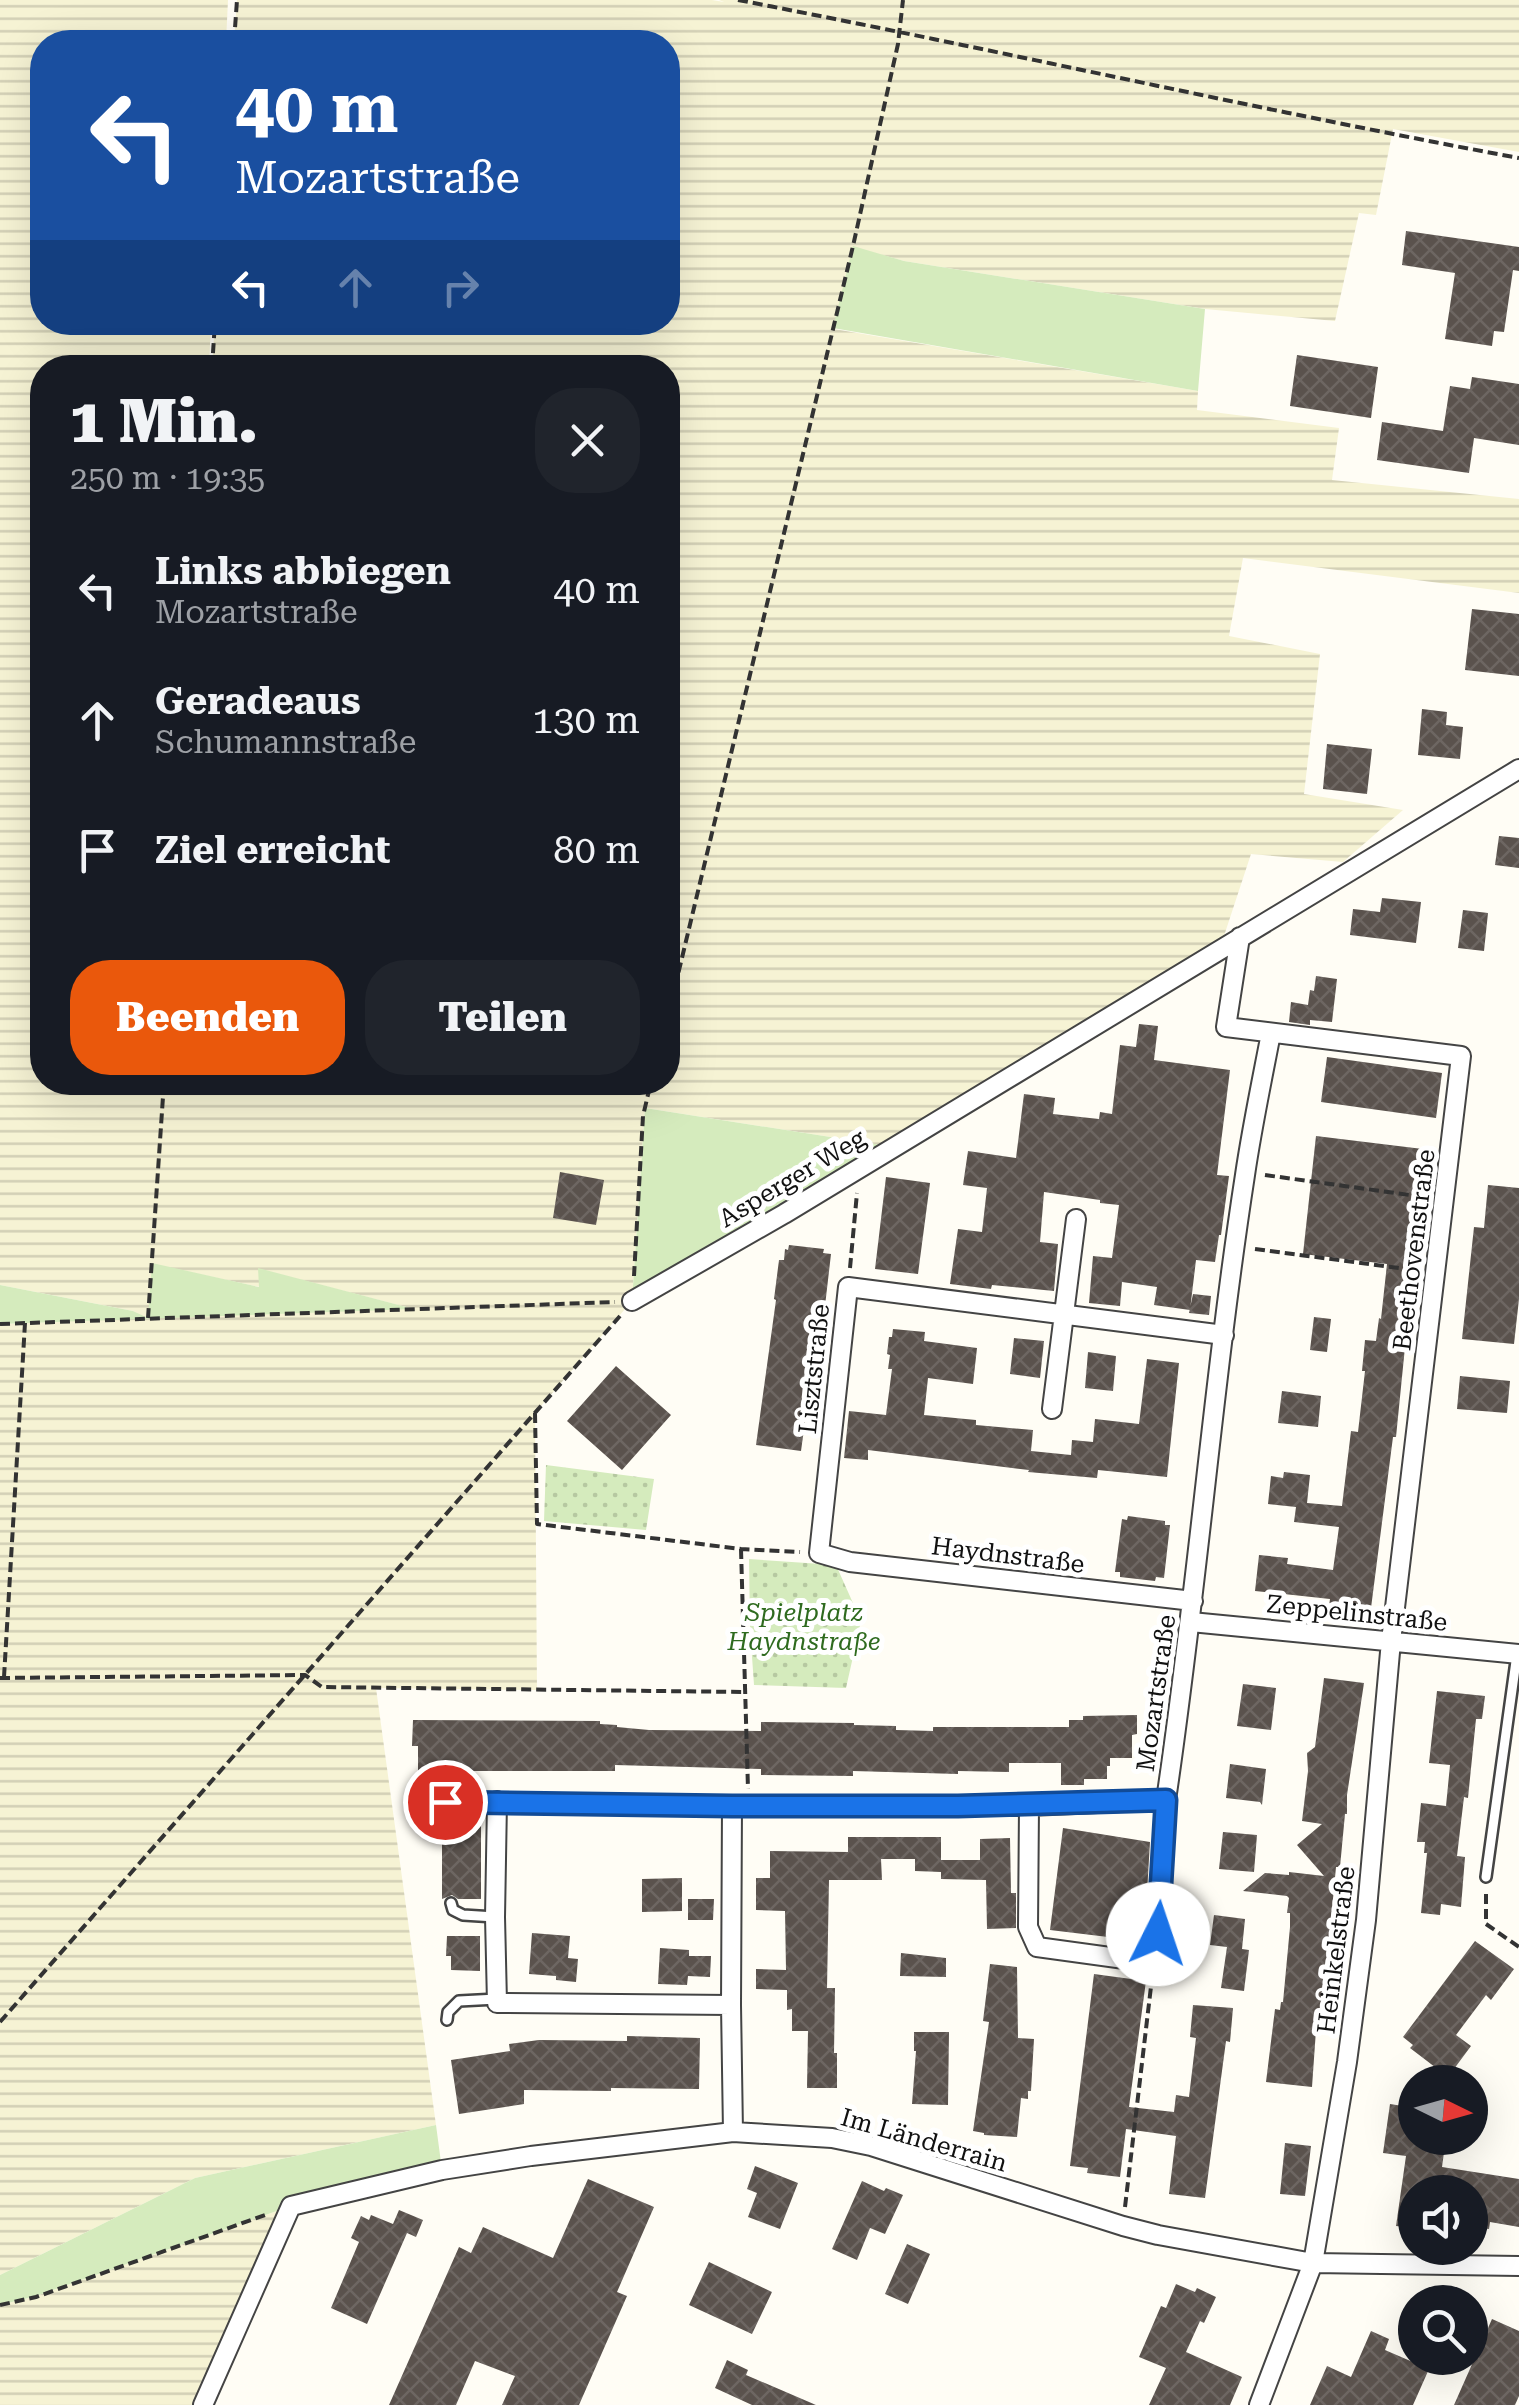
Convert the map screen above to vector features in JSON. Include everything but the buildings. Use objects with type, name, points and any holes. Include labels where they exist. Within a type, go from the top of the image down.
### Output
[{"type":"street","name":"Asperger Weg","points":[[632,1301],[784,1214],[1519,769]]},
{"type":"street","points":[[1240,937],[1226,1027],[1271,1032]]},
{"type":"street","name":"Mozartstraße","points":[[445,1802],[1029,1806],[1166,1800],[1245,1172],[1271,1032]]},
{"type":"street","name":"Beethovenstraße","points":[[1271,1032],[1462,1056],[1391,1641]]},
{"type":"street","points":[[1052,1409],[1076,1219]]},
{"type":"street","name":"Lisztstraße","points":[[819,1553],[848,1287],[1224,1335]]},
{"type":"street","name":"Haydnstraße","points":[[819,1553],[850,1562],[1193,1601]]},
{"type":"street","name":"Zeppelinstraße","points":[[1191,1622],[1518,1654]]},
{"type":"street","name":"Heinkelstraße","points":[[1259,2405],[1313,2264],[1366,1920],[1391,1641]]},
{"type":"street","points":[[1029,1806],[1028,1927],[1038,1947],[1139,1961],[1155,1956],[1166,1800]]},
{"type":"street","points":[[496,1801],[498,2003],[731,2005]]},
{"type":"street","points":[[733,2132],[731,2005],[740,1806]]},
{"type":"street","name":"Im Länderrain","points":[[291,2206],[442,2170],[733,2132],[832,2138],[872,2146],[1122,2226],[1313,2264],[1519,2266]]},
{"type":"street","points":[[203,2405],[291,2206]]},
{"type":"lane","name":"Zeppelinstraße","points":[[1486,1877],[1518,1654]]},
{"type":"lane","points":[[452,1903],[454,1910],[463,1915],[495,1917]]},
{"type":"lane","points":[[447,2020],[448,2012],[459,2001],[498,1999]]},
{"type":"path","points":[[235,30],[237,0]]},
{"type":"path","points":[[738,0],[1519,158]]},
{"type":"path","points":[[680,966],[853,246],[900,31],[903,0]]},
{"type":"path","points":[[148,1318],[163,1095]]},
{"type":"path","points":[[0,2022],[632,1301],[643,1116],[648,1095]]},
{"type":"path","points":[[848,1287],[858,1168]]},
{"type":"path","points":[[1245,1172],[1445,1200]]},
{"type":"path","points":[[1235,1246],[1436,1272]]},
{"type":"path","points":[[0,1324],[632,1301]]},
{"type":"path","points":[[25,1323],[2,1678],[305,1674],[322,1686],[745,1692]]},
{"type":"path","points":[[536,1413],[538,1524],[741,1549],[819,1553]]},
{"type":"path","points":[[740,1806],[745,1692],[741,1549]]},
{"type":"path","points":[[1486,1877],[1486,1924],[1519,1947]]},
{"type":"path","points":[[1122,2226],[1155,1956]]},
{"type":"path","points":[[0,2305],[36,2296],[291,2206]]},
{"type":"shaded area","points":[[0,0],[228,0],[227,30],[30,30],[30,335],[210,335],[210,355],[30,355],[30,1095],[680,1095],[680,355],[213,355],[214,335],[680,335],[680,30],[235,30],[237,0],[1519,0],[1519,152],[1393,129],[1376,215],[1359,213],[1335,321],[1205,309],[904,261],[853,247],[834,329],[1198,391],[1197,410],[1339,428],[1332,480],[1519,499],[1519,593],[1243,558],[1229,636],[1320,654],[1304,794],[1403,810],[1343,862],[1251,854],[1223,939],[894,1147],[645,1108],[632,1301],[535,1413],[537,1690],[376,1688],[436,2125],[195,2178],[0,2275],[0,1324],[146,1318],[133,1311],[0,1285]],"holes":[[[152,1264],[260,1287],[259,1269],[410,1308],[149,1318]]]},
{"type":"shaded area","points":[[291,2206],[203,2405],[0,2405],[0,2305],[36,2296]]},
{"type":"green space","points":[[853,246],[904,261],[1205,309],[1198,391],[833,328]]},
{"type":"green space","points":[[645,1108],[894,1147],[632,1301]]},
{"type":"green space","points":[[152,1263],[259,1287],[258,1268],[414,1309],[0,1324],[0,1285],[133,1311],[148,1318]]},
{"type":"green space","points":[[546,1465],[654,1479],[646,1530],[544,1521]]},
{"type":"green space","name":"Spielplatz Haydnstraße","points":[[749,1559],[836,1565],[861,1621],[846,1688],[754,1685]]},
{"type":"green space","points":[[436,2125],[442,2170],[291,2206],[36,2296],[0,2305],[0,2275],[195,2178]]},
{"type":"route","points":[[445,1802],[1029,1806],[1166,1800],[1158,1934]]}]
